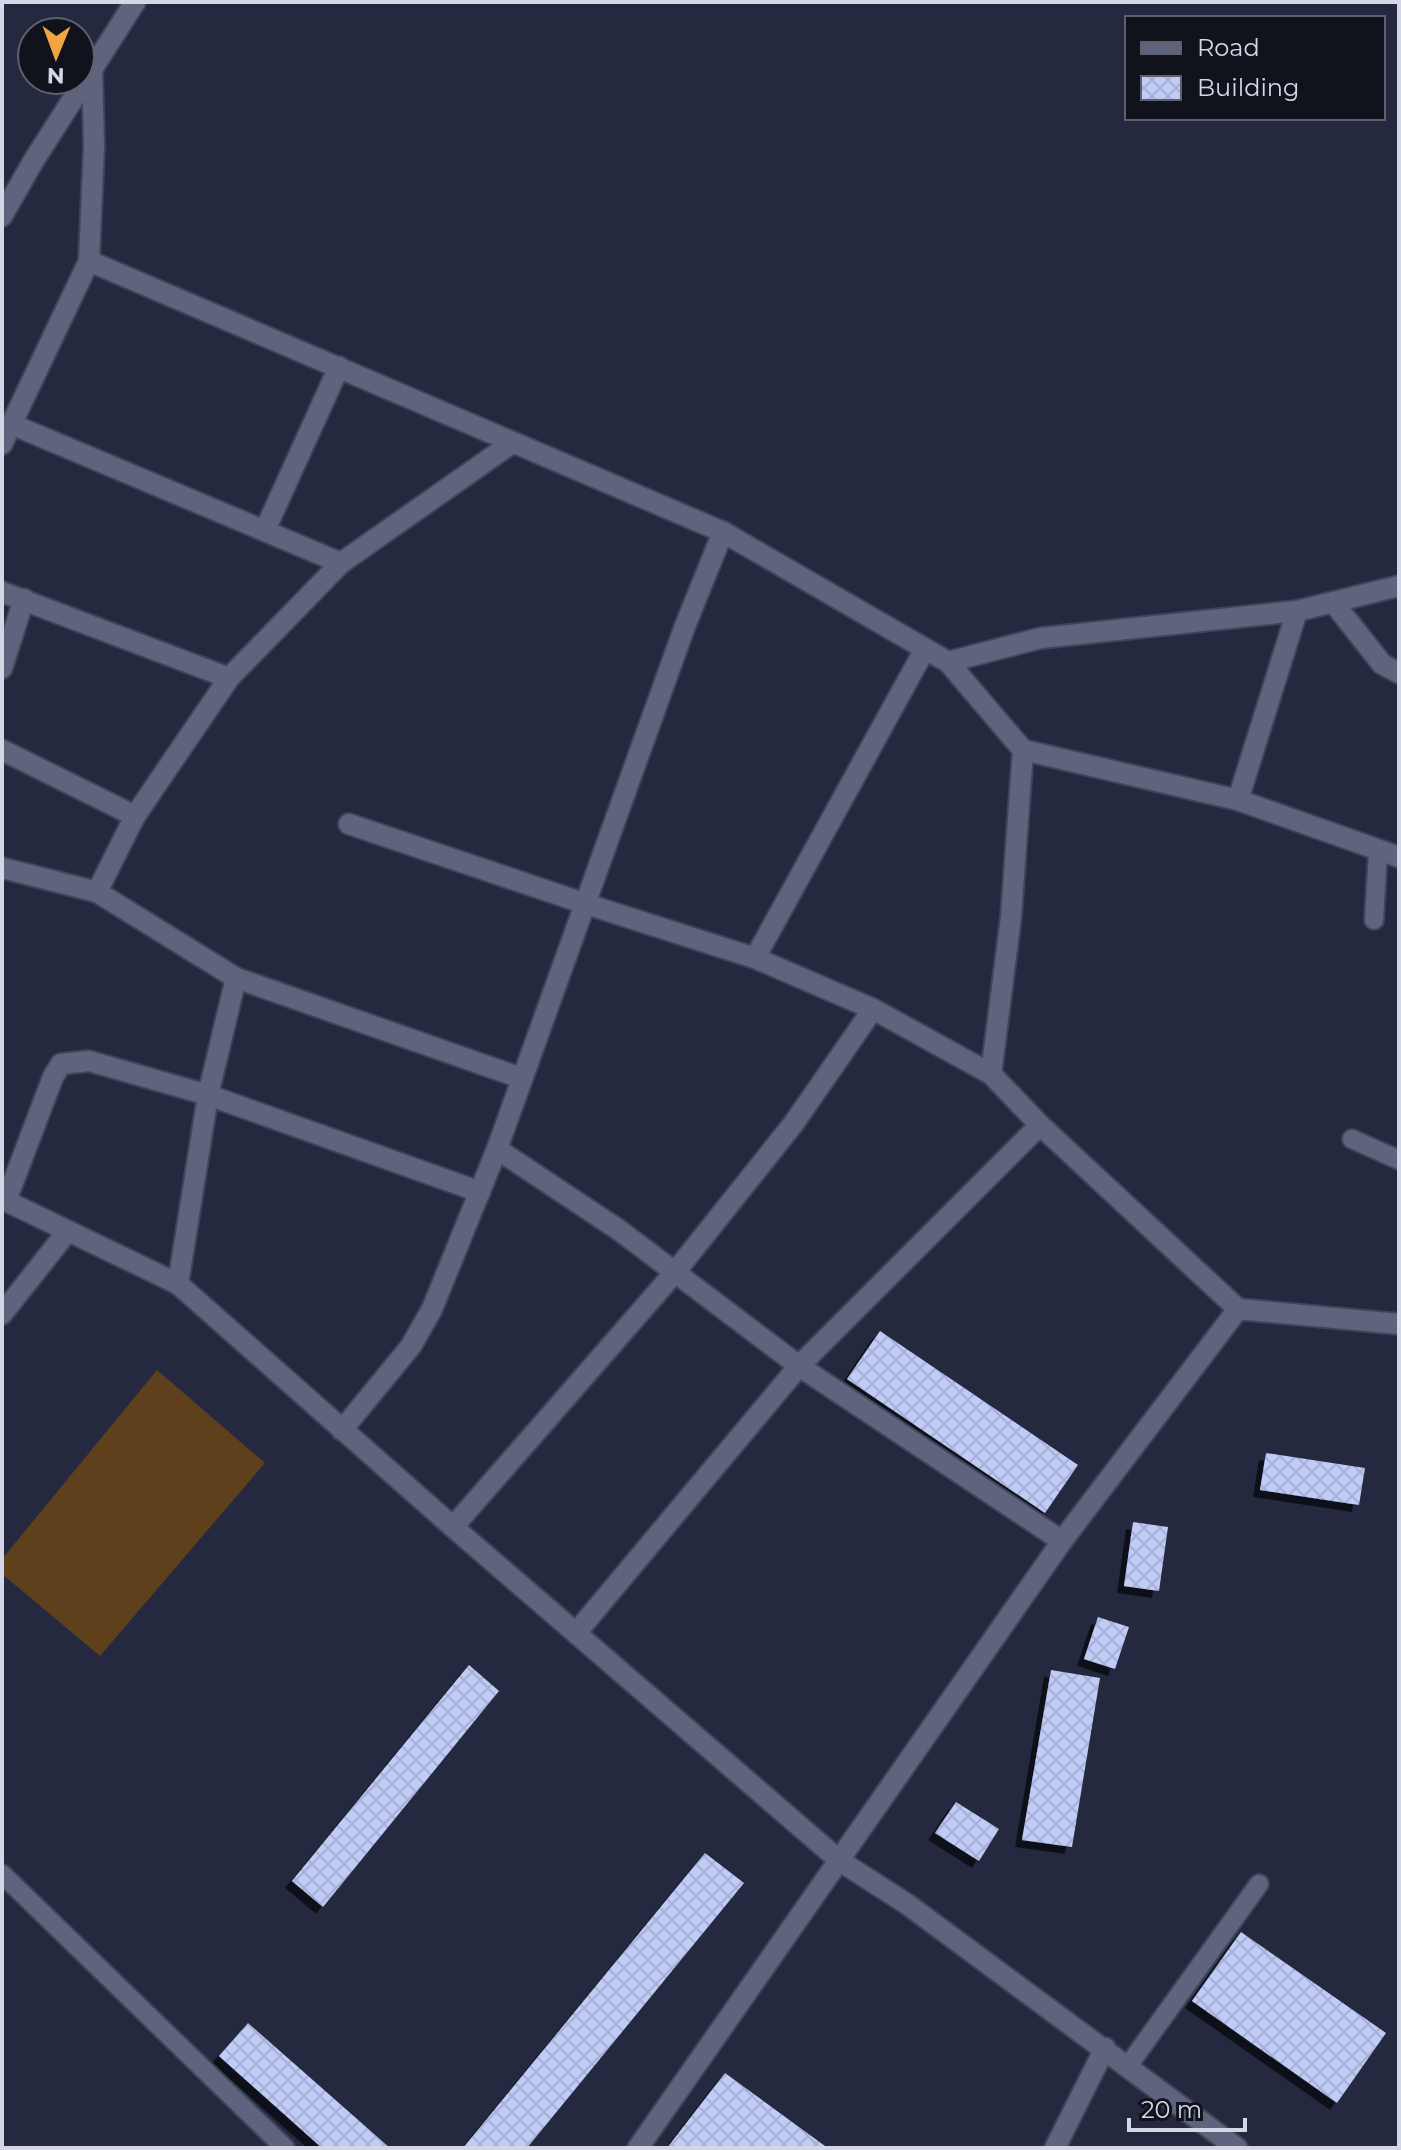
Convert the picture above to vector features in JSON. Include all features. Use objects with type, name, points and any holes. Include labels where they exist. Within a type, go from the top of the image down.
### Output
[{"type":"street","points":[[96,62],[135,2]]},
{"type":"street","points":[[2,216],[75,96]]},
{"type":"street","points":[[2,444],[89,261],[94,146],[93,96]]},
{"type":"street","points":[[89,261],[723,532],[948,662],[1023,750],[1238,800],[1399,857]]},
{"type":"street","points":[[265,530],[339,367]]},
{"type":"street","points":[[11,424],[341,563]]},
{"type":"street","points":[[97,892],[135,816],[229,678],[341,563],[512,443]]},
{"type":"street","points":[[342,1430],[411,1346],[432,1309],[497,1149],[583,903],[723,532]]},
{"type":"street","points":[[948,662],[1041,638],[1297,611],[1399,586]]},
{"type":"street","points":[[2,592],[229,678]]},
{"type":"street","points":[[2,668],[24,599]]},
{"type":"street","points":[[1333,602],[1382,664],[1399,673]]},
{"type":"street","points":[[1238,800],[1297,611]]},
{"type":"street","points":[[755,958],[925,649]]},
{"type":"street","points":[[2,750],[135,816]]},
{"type":"street","points":[[991,1074],[1011,917],[1023,750]]},
{"type":"street","points":[[349,824],[755,958],[873,1009],[991,1074],[1040,1125],[1238,1309],[1399,1324]]},
{"type":"street","points":[[2,868],[97,892],[236,978],[521,1078]]},
{"type":"street","points":[[178,1284],[208,1095],[236,978]]},
{"type":"street","points":[[453,1527],[676,1271],[794,1123],[873,1009]]},
{"type":"street","points":[[480,1192],[208,1095],[89,1061],[61,1064],[53,1077],[4,1200],[178,1284],[453,1527],[840,1861],[907,1904],[1237,2148]]},
{"type":"street","points":[[576,1633],[799,1366],[1040,1125]]},
{"type":"street","points":[[497,1149],[619,1230],[799,1366],[1062,1541]]},
{"type":"street","points":[[2,1314],[67,1232]]},
{"type":"street","points":[[638,2148],[1062,1541],[1238,1309]]},
{"type":"street","points":[[1055,2148],[1105,2048]]},
{"type":"lane","points":[[1374,920],[1378,851]]},
{"type":"lane","points":[[1352,1139],[1399,1160]]},
{"type":"lane","points":[[2,1874],[285,2148]]},
{"type":"lane","points":[[1128,2066],[1259,1884]]},
{"type":"shaded area","points":[[157,1370],[265,1463],[100,1656],[2,1574],[2,1559]]},
{"type":"building","points":[[880,1331],[1078,1465],[1045,1513],[847,1379]]},
{"type":"building","points":[[1266,1453],[1365,1468],[1359,1505],[1260,1490]]},
{"type":"building","points":[[1133,1522],[1168,1527],[1159,1591],[1124,1586]]},
{"type":"building","points":[[1098,1617],[1129,1627],[1115,1669],[1084,1659]]},
{"type":"building","points":[[469,1665],[499,1691],[323,1907],[292,1881]]},
{"type":"building","points":[[1051,1670],[1100,1678],[1072,1847],[1022,1840]]},
{"type":"building","points":[[956,1802],[999,1829],[979,1861],[935,1833]]},
{"type":"building","points":[[705,1853],[744,1883],[527,2148],[463,2148]]},
{"type":"building","points":[[1241,1932],[1386,2033],[1337,2103],[1192,2001]]},
{"type":"building","points":[[248,2023],[390,2148],[322,2148],[219,2056]]},
{"type":"building","points":[[725,2073],[825,2146],[667,2148]]}]
